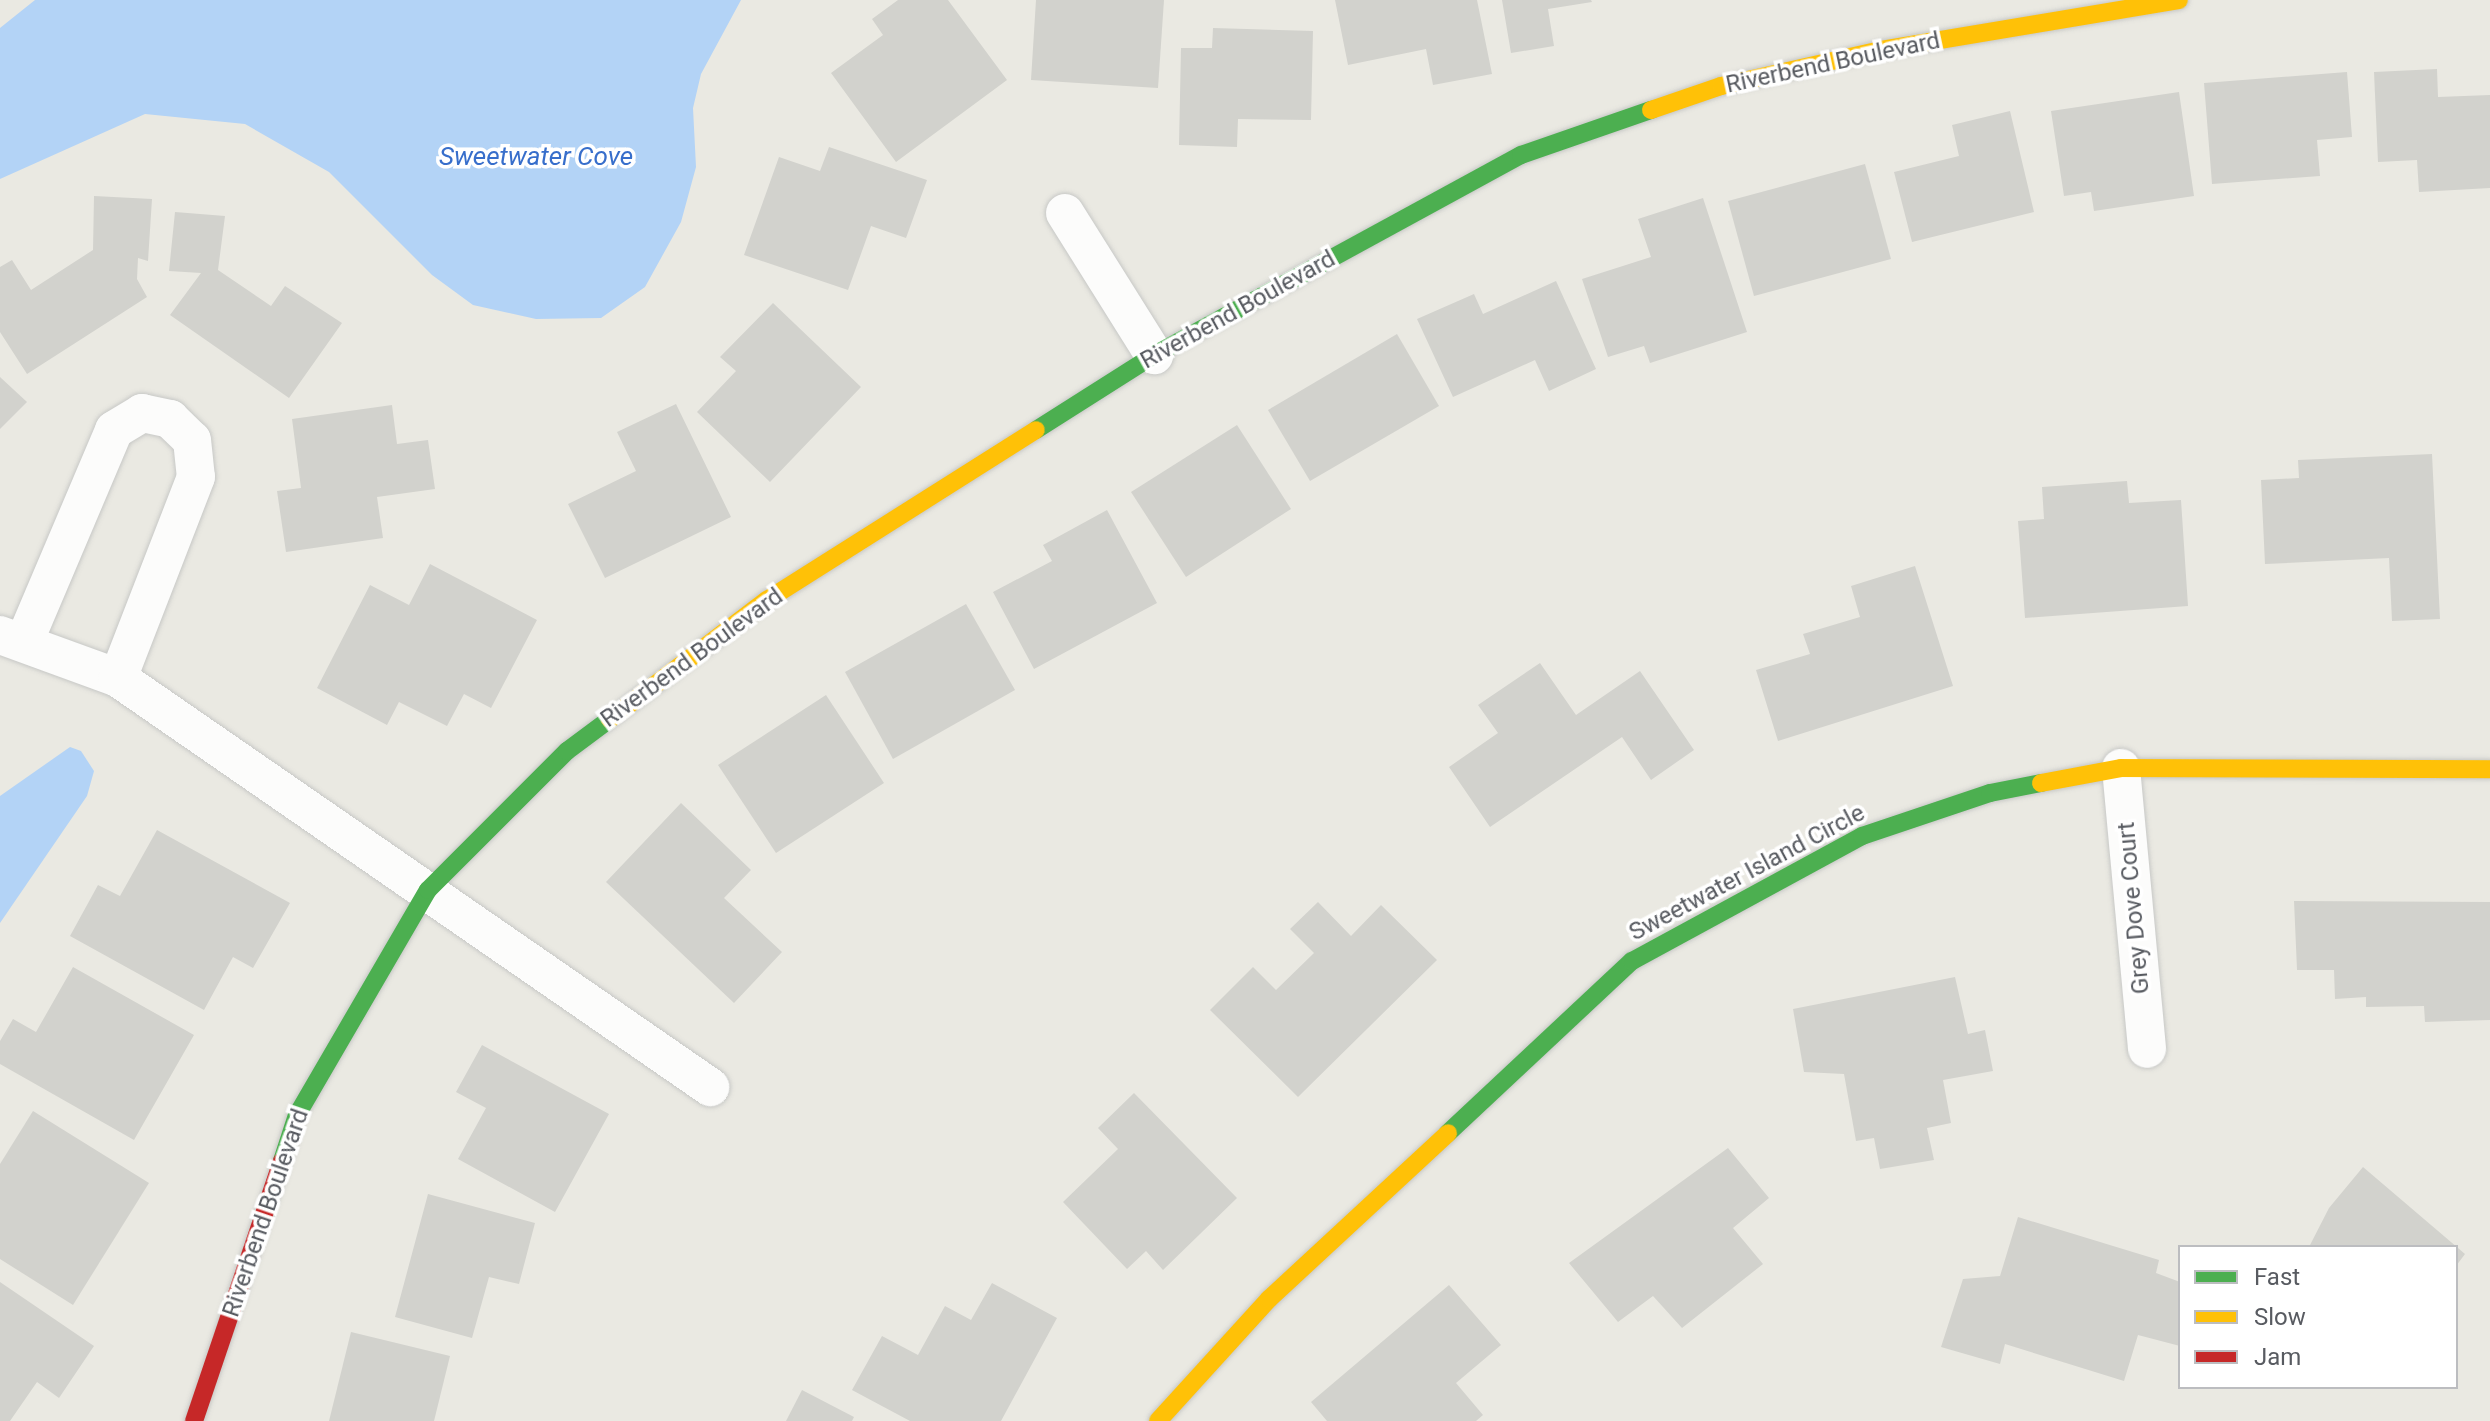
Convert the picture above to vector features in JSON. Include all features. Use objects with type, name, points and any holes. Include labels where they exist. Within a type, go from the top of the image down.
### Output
[{"type":"street","name":"Riverbend Boulevard","points":[[194,1421],[297,1115],[428,890],[567,751],[767,600],[1154,355],[1535,150],[1721,86],[1881,50],[2179,0]]},
{"type":"street","points":[[1065,213],[1154,355]]},
{"type":"street","points":[[118,678],[196,477],[192,440],[170,419],[142,413],[114,430],[13,637],[118,678],[710,1087]]},
{"type":"street","name":"Sweetwater Island Circle","points":[[1158,1421],[1269,1299],[1632,961],[1862,836],[1990,793],[2121,768],[2490,769]]},
{"type":"street","name":"Grey Dove Court","points":[[2121,768],[2147,1049]]},
{"type":"water","name":"Sweetwater Cove","points":[[35,0],[741,0],[701,74],[693,108],[696,167],[681,222],[645,287],[601,318],[536,319],[473,305],[432,275],[329,172],[245,124],[145,114],[0,179],[0,28]]},
{"type":"water","points":[[70,747],[81,751],[94,771],[87,796],[0,923],[0,796]]},
{"type":"building","points":[[898,0],[948,0],[1007,80],[896,162],[831,73],[883,35],[872,19]]},
{"type":"building","points":[[1036,0],[1164,0],[1158,88],[1031,80]]},
{"type":"building","points":[[1335,0],[1477,0],[1492,74],[1433,85],[1426,49],[1348,65]]},
{"type":"building","points":[[1502,0],[1592,2],[1548,9],[1554,46],[1511,53]]},
{"type":"building","points":[[1213,28],[1313,31],[1311,120],[1238,119],[1237,147],[1179,145],[1181,48],[1212,48]]},
{"type":"building","points":[[2437,69],[2438,97],[2490,95],[2490,188],[2419,192],[2417,160],[2378,162],[2374,72]]},
{"type":"building","points":[[2347,72],[2352,137],[2317,140],[2320,176],[2212,184],[2204,83]]},
{"type":"building","points":[[2179,92],[2194,196],[2094,211],[2091,192],[2064,196],[2051,111]]},
{"type":"building","points":[[2010,111],[2034,212],[1912,242],[1894,172],[1959,156],[1952,125]]},
{"type":"building","points":[[829,147],[927,180],[906,238],[871,226],[848,290],[744,255],[779,157],[820,171]]},
{"type":"building","points":[[1865,164],[1891,259],[1754,296],[1728,201]]},
{"type":"building","points":[[94,196],[152,199],[148,261],[138,258],[137,279],[147,297],[27,374],[0,332],[0,267],[12,260],[31,290],[93,250]]},
{"type":"building","points":[[1703,198],[1747,332],[1650,363],[1644,346],[1608,357],[1582,279],[1651,257],[1638,219]]},
{"type":"building","points":[[175,212],[225,216],[218,270],[271,306],[285,286],[342,323],[289,398],[170,315],[201,273],[169,271]]},
{"type":"building","points":[[1556,281],[1596,369],[1549,391],[1535,360],[1453,397],[1417,319],[1474,294],[1483,314]]},
{"type":"building","points":[[773,303],[861,387],[770,482],[697,412],[736,371],[720,357]]},
{"type":"building","points":[[1397,334],[1439,406],[1310,481],[1268,410]]},
{"type":"building","points":[[0,377],[27,402],[0,429]]},
{"type":"building","points":[[676,404],[731,517],[605,578],[568,504],[636,471],[617,432]]},
{"type":"building","points":[[392,405],[397,444],[428,440],[435,489],[377,497],[383,538],[286,552],[277,491],[301,488],[292,419]]},
{"type":"building","points":[[1237,425],[1291,509],[1186,577],[1131,492]]},
{"type":"building","points":[[2432,454],[2440,619],[2392,621],[2389,558],[2265,564],[2261,480],[2299,478],[2298,460]]},
{"type":"building","points":[[2127,481],[2129,503],[2181,500],[2188,606],[2025,618],[2018,521],[2044,519],[2042,487]]},
{"type":"building","points":[[1107,510],[1157,603],[1034,669],[993,592],[1052,561],[1043,545]]},
{"type":"building","points":[[430,564],[537,620],[491,708],[464,694],[447,726],[399,702],[387,725],[317,688],[370,585],[409,605]]},
{"type":"building","points":[[1915,566],[1953,686],[1778,741],[1756,670],[1810,654],[1803,634],[1860,617],[1851,586]]},
{"type":"building","points":[[966,604],[1015,690],[893,759],[845,672]]},
{"type":"building","points":[[1540,663],[1576,715],[1640,671],[1694,750],[1651,780],[1622,737],[1490,827],[1449,767],[1498,733],[1478,705]]},
{"type":"building","points":[[826,695],[884,783],[776,853],[718,765]]},
{"type":"building","points":[[681,803],[751,870],[724,898],[782,952],[734,1003],[606,882]]},
{"type":"building","points":[[157,830],[290,903],[253,968],[233,957],[204,1010],[70,936],[98,885],[120,896]]},
{"type":"building","points":[[2294,901],[2490,902],[2490,1020],[2425,1022],[2424,1006],[2366,1007],[2366,997],[2335,999],[2334,970],[2297,970]]},
{"type":"building","points":[[1318,902],[1351,936],[1381,905],[1437,960],[1298,1097],[1210,1010],[1253,967],[1276,990],[1314,953],[1290,929]]},
{"type":"building","points":[[73,967],[194,1035],[134,1140],[0,1064],[0,1041],[13,1019],[36,1032]]},
{"type":"building","points":[[1955,977],[1968,1034],[1985,1030],[1993,1071],[1943,1080],[1951,1123],[1927,1128],[1934,1160],[1880,1169],[1874,1138],[1856,1141],[1844,1074],[1804,1072],[1793,1009]]},
{"type":"building","points":[[482,1045],[609,1114],[555,1212],[458,1159],[486,1108],[456,1092]]},
{"type":"building","points":[[1134,1093],[1237,1198],[1163,1270],[1146,1251],[1127,1269],[1063,1202],[1118,1149],[1098,1128]]},
{"type":"building","points":[[33,1111],[149,1183],[73,1305],[0,1259],[0,1164]]},
{"type":"building","points":[[1728,1148],[1769,1198],[1733,1228],[1763,1264],[1682,1328],[1653,1296],[1618,1322],[1569,1263]]},
{"type":"building","points":[[2363,1167],[2454,1245],[2310,1245],[2329,1208]]},
{"type":"building","points":[[428,1194],[535,1223],[519,1284],[489,1277],[472,1338],[395,1317]]},
{"type":"building","points":[[2018,1217],[2159,1260],[2156,1273],[2178,1281],[2178,1345],[2138,1335],[2124,1381],[2005,1344],[2000,1364],[1941,1347],[1963,1279],[2000,1276]]},
{"type":"building","points":[[2458,1248],[2465,1254],[2458,1263]]},
{"type":"building","points":[[0,1282],[94,1346],[59,1398],[37,1382],[10,1421],[0,1421]]},
{"type":"building","points":[[992,1283],[1057,1318],[1001,1421],[910,1421],[852,1390],[882,1336],[918,1355],[945,1306],[971,1320]]},
{"type":"building","points":[[1449,1285],[1501,1345],[1456,1383],[1483,1415],[1476,1421],[1327,1421],[1311,1402]]},
{"type":"building","points":[[351,1332],[450,1356],[434,1421],[329,1421]]},
{"type":"building","points":[[802,1390],[854,1417],[852,1421],[786,1421]]},
{"type":"traffic: fast","points":[[1036,430],[1154,355],[1521,155],[1651,110]]},
{"type":"traffic: fast","points":[[282,1161],[297,1115],[428,890],[567,751],[610,719]]},
{"type":"traffic: fast","points":[[1448,1133],[1632,961],[1862,836],[1990,793],[2041,783]]},
{"type":"traffic: slow","points":[[1651,110],[1721,86],[1881,50],[2179,0]]},
{"type":"traffic: slow","points":[[610,719],[767,600],[1036,430]]},
{"type":"traffic: slow","points":[[2041,783],[2121,768],[2490,769]]},
{"type":"traffic: slow","points":[[1158,1421],[1269,1299],[1448,1133]]},
{"type":"traffic: jam","points":[[194,1421],[282,1161]]}]
